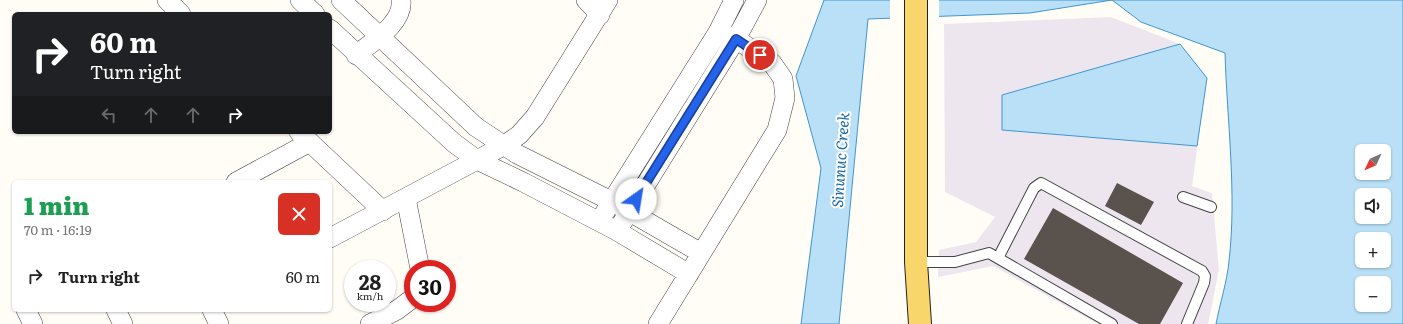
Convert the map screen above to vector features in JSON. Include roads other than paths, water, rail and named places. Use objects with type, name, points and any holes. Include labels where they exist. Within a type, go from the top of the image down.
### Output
[{"type":"main road","points":[[916,0],[916,262],[920,324]]},
{"type":"street","points":[[167,0],[179,12]]},
{"type":"street","points":[[300,0],[313,12]]},
{"type":"street","points":[[341,0],[476,127],[503,146],[611,202],[700,253]]},
{"type":"street","points":[[356,55],[379,37],[394,21],[402,7],[401,0]]},
{"type":"street","points":[[332,237],[503,146],[518,135],[535,117],[604,7],[586,0]]},
{"type":"street","points":[[599,222],[718,32],[734,0]]},
{"type":"street","points":[[617,231],[736,39],[757,0]]},
{"type":"street","points":[[332,31],[356,55],[454,143],[477,160],[617,231],[689,274]]},
{"type":"street","points":[[658,324],[689,274],[700,253],[777,130],[785,98],[783,79],[772,63],[736,39],[718,32]]},
{"type":"street","points":[[239,180],[304,137],[383,211]]},
{"type":"street","points":[[406,198],[418,260]]},
{"type":"street","points":[[370,324],[404,305]]},
{"type":"street","points":[[27,312],[33,324]]},
{"type":"street","points":[[117,312],[123,324]]},
{"type":"street","points":[[213,312],[219,324]]},
{"type":"lane","points":[[998,258],[1034,188],[1041,183],[1202,271],[1205,276],[1204,283],[1187,324]]},
{"type":"lane","points":[[1183,197],[1211,207]]},
{"type":"lane","points":[[916,262],[956,262],[989,253],[1112,324]]},
{"type":"water","name":"Sinunuc Creek","points":[[824,0],[1112,0],[1030,13],[868,19],[839,324],[801,324],[821,168],[796,76]]},
{"type":"water","points":[[1112,0],[1403,0],[1403,324],[1216,324],[1227,277],[1232,209],[1231,157],[1225,53],[1141,22]]},
{"type":"water","points":[[1180,44],[1207,78],[1197,146],[1002,130],[1002,95]]}]
